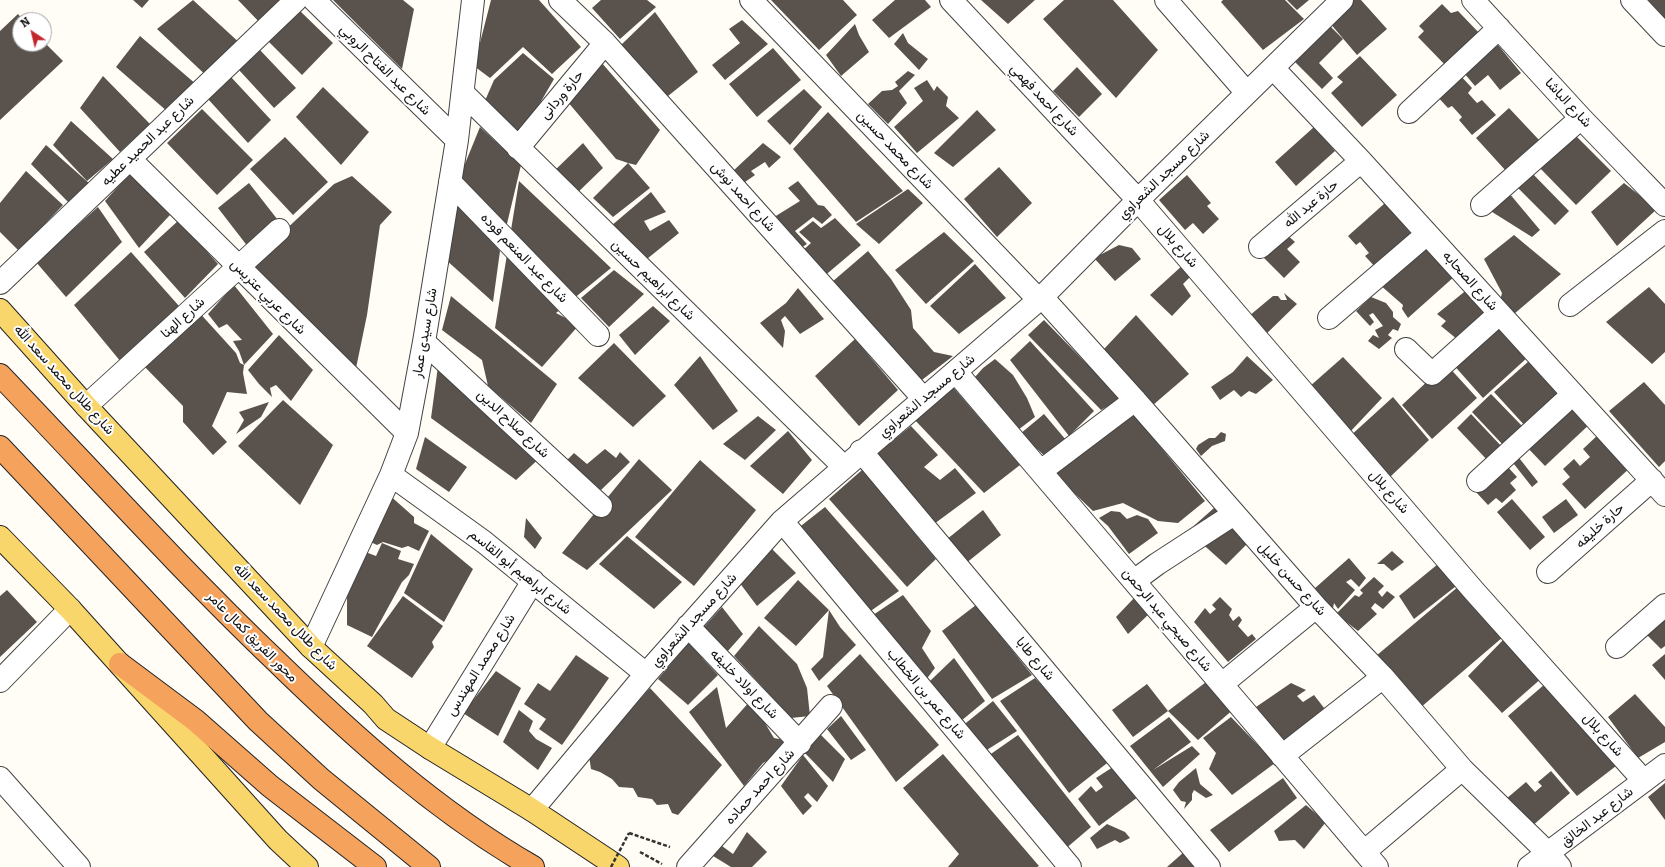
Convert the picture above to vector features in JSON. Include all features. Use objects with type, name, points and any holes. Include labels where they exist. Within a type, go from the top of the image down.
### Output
[{"type":"highway","name":"محور الفريق كمال عامر","points":[[0,375],[228,615],[366,746],[433,800],[498,847],[533,867]]},
{"type":"highway","points":[[0,447],[258,721],[321,779],[429,867]]},
{"type":"highway","points":[[120,664],[195,720],[270,786],[375,867]]},
{"type":"main road","name":"شارع طلال محمد سعد الله","points":[[0,310],[86,406],[311,648],[373,704],[386,719],[430,748],[532,810],[618,867]]},
{"type":"main road","points":[[0,537],[70,609],[278,840],[307,867]]},
{"type":"street","name":"شارع عبد الحميد عطيه","points":[[0,282],[296,0]]},
{"type":"street","name":"شارع عبد الفتاح الروبي","points":[[314,0],[457,140]]},
{"type":"street","name":"شارع سيدى عمار","points":[[311,648],[391,474],[407,433],[424,342],[457,140],[473,0]]},
{"type":"street","name":"شارع احمد نوش","points":[[560,0],[605,43],[923,398]]},
{"type":"street","name":"شارع محمد حسين","points":[[751,0],[1040,298]]},
{"type":"street","name":"شارع احمد فهمي","points":[[951,0],[1138,200]]},
{"type":"street","points":[[1166,0],[1248,93]]},
{"type":"street","name":"شارع مسجد الشعراوي","points":[[532,810],[646,674],[782,521],[861,451],[956,372],[1040,298],[1342,0]]},
{"type":"street","name":"شارع الباشا","points":[[1473,0],[1581,118],[1665,205]]},
{"type":"street","points":[[1632,0],[1665,35]]},
{"type":"street","points":[[1409,112],[1499,28]]},
{"type":"street","name":"حارة وردانى","points":[[518,148],[605,43]]},
{"type":"street","name":"شارع الصحابه","points":[[1273,68],[1361,161],[1658,488]]},
{"type":"street","name":"شارع ابراهيم حسين","points":[[463,93],[844,467]]},
{"type":"street","points":[[1482,205],[1581,118]]},
{"type":"street","name":"شارع عربي عتريس","points":[[130,159],[238,268],[407,433]]},
{"type":"street","name":"حارة عبد الله","points":[[1260,247],[1361,161]]},
{"type":"street","name":"شارع عبد المنعم فوده","points":[[450,182],[598,334]]},
{"type":"street","name":"شارع بلال","points":[[1138,200],[1474,591],[1644,781]]},
{"type":"street","name":"شارع الهنا","points":[[86,406],[279,230]]},
{"type":"street","points":[[1570,305],[1665,231]]},
{"type":"street","points":[[1329,318],[1427,234]]},
{"type":"street","name":"شارع حسن خليل","points":[[1040,298],[1135,400],[1316,607],[1383,677],[1462,770],[1555,860]]},
{"type":"street","points":[[1406,349],[1432,374],[1500,314]]},
{"type":"street","name":"شارع صلاح الدين","points":[[424,342],[601,506]]},
{"type":"street","name":"شارع صبحي عبد الرحمن","points":[[956,372],[1370,859]]},
{"type":"street","points":[[1478,481],[1573,394]]},
{"type":"street","points":[[1041,471],[1135,400]]},
{"type":"street","name":"شارع طابا","points":[[861,451],[1209,867]]},
{"type":"street","name":"شارع ابراهيم أبو القاسم","points":[[391,474],[484,542],[646,674]]},
{"type":"street","name":"حارة خليفه","points":[[1548,572],[1658,488]]},
{"type":"street","points":[[1134,581],[1156,564],[1234,514]]},
{"type":"street","name":"شارع عمر بن الخطاب","points":[[782,521],[1070,867]]},
{"type":"street","name":"شارع محمد المهندس","points":[[430,748],[533,581]]},
{"type":"street","points":[[1617,647],[1665,605]]},
{"type":"street","points":[[1222,684],[1316,607]]},
{"type":"street","points":[[0,681],[70,609]]},
{"type":"street","name":"شارع اولاد خليفه","points":[[688,626],[800,742]]},
{"type":"street","points":[[1282,756],[1383,677]]},
{"type":"street","name":"شارع احمد حماده","points":[[688,867],[831,706]]},
{"type":"street","name":"شارع عبد الخالق","points":[[1529,867],[1555,860],[1644,781],[1665,765]]},
{"type":"street","points":[[1370,859],[1462,770]]},
{"type":"street","points":[[0,778],[79,867]]},
{"type":"path","points":[[611,867],[629,833],[673,848]]},
{"type":"path","points":[[640,852],[665,866]]},
{"type":"building","points":[[133,0],[149,0],[142,8]]},
{"type":"building","points":[[193,0],[243,46],[213,82],[157,29]]},
{"type":"building","points":[[238,0],[291,0],[264,27]]},
{"type":"building","points":[[333,0],[403,0],[414,9],[402,69]]},
{"type":"building","points":[[491,0],[539,0],[581,47],[552,74],[523,47],[490,78],[474,66]]},
{"type":"building","points":[[601,0],[647,0],[656,7],[620,39],[592,8]]},
{"type":"building","points":[[771,0],[843,0],[857,15],[819,50]]},
{"type":"building","points":[[895,0],[925,0],[931,7],[889,38],[872,20]]},
{"type":"building","points":[[981,0],[1035,0],[1008,24]]},
{"type":"building","points":[[1064,0],[1113,0],[1158,50],[1116,98],[1043,19]]},
{"type":"building","points":[[1223,0],[1285,0],[1304,19],[1263,50],[1221,2]]},
{"type":"building","points":[[1287,0],[1309,0],[1297,10]]},
{"type":"building","points":[[1354,0],[1361,0],[1387,29],[1357,55],[1329,22]]},
{"type":"building","points":[[1648,0],[1665,0],[1665,19]]},
{"type":"building","points":[[1442,4],[1451,13],[1458,11],[1482,36],[1448,68],[1418,37],[1424,31],[1419,26]]},
{"type":"building","points":[[298,9],[333,43],[302,75],[267,40]]},
{"type":"building","points":[[655,12],[698,72],[658,104],[620,46]]},
{"type":"building","points":[[12,20],[12,52],[52,52],[52,50],[63,61],[0,120],[0,31]]},
{"type":"building","points":[[742,20],[768,44],[725,80],[712,65],[740,43],[729,29]]},
{"type":"building","points":[[1324,20],[1343,39],[1319,63],[1333,78],[1322,89],[1289,56]]},
{"type":"building","points":[[855,24],[859,35],[869,52],[841,76],[826,55]]},
{"type":"building","points":[[903,33],[908,43],[928,59],[919,70],[894,44]]},
{"type":"building","points":[[140,36],[197,85],[168,112],[116,67]]},
{"type":"building","points":[[1498,45],[1521,73],[1500,90],[1488,75],[1475,86],[1464,73]]},
{"type":"building","points":[[773,48],[801,80],[757,117],[729,84]]},
{"type":"building","points":[[260,50],[296,88],[274,108],[239,70]]},
{"type":"building","points":[[523,53],[554,79],[518,141],[484,103],[494,80]]},
{"type":"building","points":[[1360,56],[1397,95],[1362,127],[1331,93],[1343,82],[1337,77]]},
{"type":"building","points":[[601,62],[660,130],[636,165],[616,159],[567,101]]},
{"type":"building","points":[[1077,67],[1102,94],[1079,117],[1053,91]]},
{"type":"building","points":[[908,71],[915,75],[899,91],[907,103],[888,124],[868,104],[882,91],[892,90],[898,86],[895,82]]},
{"type":"building","points":[[1458,73],[1472,88],[1468,93],[1477,103],[1482,100],[1496,115],[1472,135],[1459,120],[1462,117],[1452,106],[1448,108],[1435,94]]},
{"type":"building","points":[[103,76],[150,124],[120,152],[80,108]]},
{"type":"building","points":[[230,76],[271,120],[248,143],[208,99]]},
{"type":"building","points":[[927,80],[934,91],[937,86],[948,97],[946,106],[959,118],[917,153],[894,127],[923,101],[914,88]]},
{"type":"building","points":[[323,87],[369,132],[341,165],[296,117]]},
{"type":"building","points":[[804,89],[822,107],[790,145],[767,121]]},
{"type":"building","points":[[1509,108],[1540,141],[1506,171],[1476,138]]},
{"type":"building","points":[[202,109],[253,160],[217,195],[167,143]]},
{"type":"building","points":[[977,110],[996,130],[953,167],[934,153]]},
{"type":"building","points":[[828,112],[903,191],[856,222],[793,149]]},
{"type":"building","points":[[71,121],[113,159],[87,181],[53,145]]},
{"type":"building","points":[[480,127],[521,165],[506,228],[458,181]]},
{"type":"building","points":[[1314,127],[1335,151],[1296,186],[1275,162]]},
{"type":"building","points":[[1572,132],[1611,171],[1576,205],[1537,165]]},
{"type":"building","points":[[285,137],[328,182],[293,215],[250,169]]},
{"type":"building","points":[[583,143],[603,168],[572,198],[551,174]]},
{"type":"building","points":[[763,143],[781,157],[769,168],[765,162],[751,171],[755,175],[745,182],[733,171]]},
{"type":"building","points":[[46,145],[90,184],[70,204],[31,164]]},
{"type":"building","points":[[628,163],[650,188],[613,217],[593,198]]},
{"type":"building","points":[[999,167],[1032,203],[997,237],[964,199]]},
{"type":"building","points":[[26,171],[63,205],[19,251],[0,232],[0,203]]},
{"type":"building","points":[[1530,171],[1569,211],[1555,225],[1515,185]]},
{"type":"building","points":[[131,172],[170,215],[139,248],[105,201]]},
{"type":"building","points":[[1187,175],[1211,203],[1207,206],[1219,219],[1203,234],[1193,223],[1185,230],[1159,200]]},
{"type":"building","points":[[352,176],[392,212],[380,225],[367,315],[355,373],[244,269],[334,184]]},
{"type":"building","points":[[519,181],[611,268],[556,313],[579,325],[542,367],[495,328]]},
{"type":"building","points":[[798,181],[818,205],[824,206],[832,215],[822,224],[813,217],[795,231],[807,244],[796,251],[771,219],[800,201],[788,188]]},
{"type":"building","points":[[249,183],[281,224],[252,252],[218,208]]},
{"type":"building","points":[[1624,183],[1657,209],[1617,246],[1591,212]]},
{"type":"building","points":[[908,189],[923,203],[879,244],[856,224]]},
{"type":"building","points":[[651,192],[666,212],[644,221],[650,231],[669,220],[679,233],[642,263],[611,226]]},
{"type":"building","points":[[455,193],[500,251],[493,302],[445,259]]},
{"type":"building","points":[[1509,193],[1540,230],[1532,237],[1489,210]]},
{"type":"building","points":[[1385,203],[1414,237],[1377,269],[1365,256],[1369,253],[1360,242],[1356,245],[1348,236]]},
{"type":"building","points":[[98,207],[122,242],[66,297],[36,262]]},
{"type":"building","points":[[835,218],[861,245],[822,278],[800,253],[811,243],[799,232],[813,221],[821,228]]},
{"type":"building","points":[[179,220],[218,264],[185,298],[144,252]]},
{"type":"building","points":[[944,232],[974,261],[926,304],[895,270]]},
{"type":"building","points":[[1284,232],[1295,242],[1287,249],[1300,262],[1284,278],[1261,255]]},
{"type":"building","points":[[1514,235],[1561,274],[1514,314],[1499,305],[1502,293],[1484,259]]},
{"type":"building","points":[[1427,243],[1455,276],[1408,318],[1402,309],[1403,305],[1379,284]]},
{"type":"building","points":[[1119,245],[1132,248],[1141,259],[1115,281],[1094,258]]},
{"type":"building","points":[[868,251],[891,279],[911,310],[913,328],[934,352],[953,356],[918,383],[832,282]]},
{"type":"building","points":[[131,252],[179,306],[121,362],[74,305]]},
{"type":"building","points":[[975,264],[1006,298],[959,334],[930,306]]},
{"type":"building","points":[[1184,264],[1194,273],[1183,284],[1191,296],[1172,316],[1150,295]]},
{"type":"building","points":[[614,270],[644,294],[609,327],[581,298]]},
{"type":"building","points":[[234,285],[273,334],[244,365],[239,351],[233,341],[242,340],[227,324],[219,328],[208,314]]},
{"type":"building","points":[[1649,287],[1665,304],[1665,352],[1652,364],[1606,322]]},
{"type":"building","points":[[798,288],[824,319],[800,334],[785,316],[781,320],[785,331],[783,348],[760,323],[786,303]]},
{"type":"building","points":[[1469,288],[1499,314],[1463,344],[1441,326],[1446,321],[1437,314]]},
{"type":"building","points":[[1284,293],[1297,304],[1261,339],[1243,321],[1273,296],[1278,296],[1281,300],[1287,300]]},
{"type":"building","points":[[451,296],[557,384],[531,423],[488,386],[482,360],[442,330]]},
{"type":"building","points":[[1371,297],[1386,303],[1393,312],[1393,317],[1401,324],[1398,331],[1393,329],[1388,335],[1392,338],[1379,349],[1368,341],[1373,335],[1379,338],[1375,330],[1383,326],[1373,313],[1369,315],[1374,322],[1370,326],[1356,311]]},
{"type":"building","points":[[653,306],[670,321],[635,355],[619,335]]},
{"type":"building","points":[[196,309],[236,353],[240,363],[244,365],[243,373],[247,394],[227,392],[212,426],[227,442],[213,455],[183,422],[183,406],[140,362]]},
{"type":"building","points":[[1136,315],[1189,374],[1153,405],[1104,349]]},
{"type":"building","points":[[1044,320],[1121,399],[1101,410],[1028,335]]},
{"type":"building","points":[[1495,322],[1528,357],[1483,398],[1451,362]]},
{"type":"building","points":[[279,335],[313,370],[291,401],[276,385],[270,388],[272,397],[248,370]]},
{"type":"building","points":[[855,339],[898,390],[859,426],[815,376]]},
{"type":"building","points":[[1030,341],[1094,411],[1069,436],[1010,360]]},
{"type":"building","points":[[614,343],[666,396],[633,427],[578,378]]},
{"type":"building","points":[[700,356],[738,411],[713,430],[674,385]]},
{"type":"building","points":[[1247,356],[1273,380],[1256,394],[1249,391],[1241,397],[1234,390],[1220,400],[1211,387],[1233,372]]},
{"type":"building","points":[[1343,357],[1382,398],[1349,433],[1309,387]]},
{"type":"building","points":[[439,359],[544,454],[516,480],[431,418]]},
{"type":"building","points":[[995,359],[1013,375],[1027,398],[1035,417],[1018,430],[975,377],[983,368]]},
{"type":"building","points":[[1529,361],[1561,396],[1527,428],[1494,392]]},
{"type":"building","points":[[1446,364],[1477,398],[1432,439],[1402,405]]},
{"type":"building","points":[[1644,382],[1665,405],[1665,461],[1659,467],[1609,411]]},
{"type":"building","points":[[953,387],[1020,465],[984,493],[913,418]]},
{"type":"building","points":[[1491,394],[1523,427],[1504,446],[1472,412]]},
{"type":"building","points":[[1393,397],[1429,440],[1390,477],[1348,438]]},
{"type":"building","points":[[283,400],[333,445],[300,505],[238,446]]},
{"type":"building","points":[[1571,400],[1592,422],[1545,466],[1524,444]]},
{"type":"building","points":[[269,402],[261,417],[236,434],[244,420],[239,412]]},
{"type":"building","points":[[1131,411],[1205,501],[1178,523],[1158,521],[1123,503],[1093,511],[1052,472]]},
{"type":"building","points":[[1044,414],[1066,440],[1046,457],[1020,434]]},
{"type":"building","points":[[1471,414],[1503,448],[1489,462],[1457,428]]},
{"type":"building","points":[[758,416],[776,430],[745,460],[723,444]]},
{"type":"building","points":[[911,426],[938,455],[924,467],[940,480],[955,468],[976,493],[934,524],[875,455]]},
{"type":"building","points":[[788,431],[812,460],[783,494],[750,466]]},
{"type":"building","points":[[1221,432],[1226,434],[1225,441],[1212,446],[1201,456],[1196,449],[1198,445],[1209,438],[1215,438]]},
{"type":"building","points":[[1600,433],[1631,467],[1585,509],[1562,484],[1570,477],[1563,469],[1574,459],[1580,466],[1590,457],[1583,449]]},
{"type":"building","points":[[425,437],[467,467],[449,492],[416,469]]},
{"type":"building","points":[[605,449],[616,458],[620,452],[630,462],[601,490],[564,463],[574,453],[587,464]]},
{"type":"building","points":[[1516,454],[1538,482],[1532,487],[1510,459]]},
{"type":"building","points":[[639,459],[672,490],[587,570],[562,553]]},
{"type":"building","points":[[700,460],[756,510],[694,586],[635,537]]},
{"type":"building","points":[[1505,464],[1517,477],[1510,483],[1516,490],[1502,503],[1496,498],[1488,505],[1475,491]]},
{"type":"building","points":[[862,470],[936,559],[907,587],[829,499]]},
{"type":"building","points":[[387,493],[414,517],[414,523],[429,531],[419,551],[408,546],[402,548],[383,542],[377,545],[364,539]]},
{"type":"building","points":[[1512,499],[1545,537],[1530,550],[1497,512]]},
{"type":"building","points":[[1566,499],[1578,515],[1554,533],[1542,517]]},
{"type":"building","points":[[825,507],[899,591],[865,615],[797,529]]},
{"type":"building","points":[[1214,508],[1248,543],[1226,565],[1188,531]]},
{"type":"building","points":[[983,510],[1001,535],[965,564],[946,540]]},
{"type":"building","points":[[1111,511],[1120,512],[1127,519],[1137,515],[1148,519],[1158,533],[1129,554],[1108,526],[1099,518]]},
{"type":"building","points":[[526,518],[542,538],[535,549],[524,537]]},
{"type":"building","points":[[431,534],[473,569],[444,622],[404,593]]},
{"type":"building","points":[[627,536],[682,582],[654,609],[599,564]]},
{"type":"building","points":[[382,543],[401,551],[398,559],[414,564],[409,575],[402,582],[372,637],[347,625],[347,584],[360,550],[376,556]]},
{"type":"building","points":[[770,547],[796,573],[757,606],[739,582]]},
{"type":"building","points":[[1392,551],[1404,562],[1392,571],[1384,564],[1377,564]]},
{"type":"building","points":[[1349,558],[1366,578],[1359,587],[1351,579],[1346,582],[1355,590],[1338,609],[1334,603],[1332,613],[1314,589]]},
{"type":"building","points":[[1438,564],[1460,583],[1414,619],[1399,596]]},
{"type":"building","points":[[1374,577],[1384,586],[1378,592],[1382,597],[1387,591],[1395,597],[1383,609],[1375,603],[1371,608],[1377,614],[1358,631],[1336,614],[1355,595],[1359,597],[1363,593],[1360,590]]},
{"type":"building","points":[[798,580],[829,610],[796,646],[764,618]]},
{"type":"building","points":[[1459,586],[1503,637],[1420,708],[1376,656]]},
{"type":"building","points":[[7,590],[37,622],[0,657],[0,596]]},
{"type":"building","points":[[903,595],[931,631],[922,648],[935,668],[922,685],[870,617]]},
{"type":"building","points":[[403,596],[443,626],[432,642],[434,647],[412,678],[367,646]]},
{"type":"building","points":[[1135,597],[1149,614],[1128,634],[1116,617]]},
{"type":"building","points":[[1220,597],[1232,609],[1229,615],[1233,621],[1239,616],[1242,620],[1238,626],[1248,637],[1252,634],[1256,639],[1228,662],[1194,622],[1205,608],[1210,614],[1216,609],[1212,605]]},
{"type":"building","points":[[976,605],[1032,675],[992,699],[942,631]]},
{"type":"building","points":[[722,607],[743,634],[727,652],[703,628]]},
{"type":"building","points":[[1665,607],[1665,646],[1661,649],[1641,629]]},
{"type":"building","points":[[829,610],[840,627],[856,645],[819,681],[811,669],[823,657]]},
{"type":"building","points":[[759,626],[797,664],[807,688],[810,716],[791,718],[734,656]]},
{"type":"building","points":[[1504,639],[1543,677],[1502,713],[1468,676]]},
{"type":"building","points":[[690,641],[704,660],[718,675],[688,705],[658,679]]},
{"type":"building","points":[[860,654],[939,745],[896,782],[827,686]]},
{"type":"building","points":[[1665,654],[1665,680],[1652,665]]},
{"type":"building","points":[[576,655],[609,678],[562,745],[539,729],[546,719],[524,704],[538,683],[550,691]]},
{"type":"building","points":[[954,658],[985,701],[961,721],[930,681]]},
{"type":"building","points":[[496,671],[521,688],[498,736],[463,713]]},
{"type":"building","points":[[1035,678],[1111,760],[1069,793],[1000,701]]},
{"type":"building","points":[[1210,679],[1235,708],[1198,740],[1168,711]]},
{"type":"building","points":[[1291,683],[1306,690],[1297,696],[1303,702],[1314,695],[1328,713],[1286,745],[1256,707]]},
{"type":"building","points":[[1147,684],[1168,711],[1133,737],[1112,710]]},
{"type":"building","points":[[1545,684],[1616,766],[1577,796],[1508,716]]},
{"type":"building","points":[[717,687],[726,728],[751,700],[774,738],[800,743],[763,763],[744,786],[689,712]]},
{"type":"building","points":[[650,688],[722,765],[678,815],[672,813],[668,804],[657,805],[652,799],[638,797],[633,788],[619,787],[612,779],[591,769],[589,756]]},
{"type":"building","points":[[1635,694],[1665,727],[1665,742],[1638,758],[1608,717]]},
{"type":"building","points":[[993,701],[1017,731],[982,753],[961,727]]},
{"type":"building","points":[[519,710],[533,721],[529,731],[536,739],[552,748],[538,770],[503,742]]},
{"type":"building","points":[[841,716],[866,750],[851,760],[827,729]]},
{"type":"building","points":[[1169,717],[1191,742],[1153,770],[1192,746],[1200,754],[1163,787],[1130,746]]},
{"type":"building","points":[[1231,717],[1275,763],[1232,795],[1209,769],[1216,753],[1203,738]]},
{"type":"building","points":[[818,732],[845,759],[833,782],[802,750]]},
{"type":"building","points":[[1018,735],[1091,827],[1064,850],[988,756]]},
{"type":"building","points":[[943,754],[1039,866],[948,867],[959,854],[903,788]]},
{"type":"building","points":[[803,755],[828,786],[817,802],[808,793],[804,797],[812,806],[803,815],[781,786]]},
{"type":"building","points":[[1113,767],[1138,797],[1099,826],[1078,799],[1091,786],[1096,792],[1103,787],[1096,778]]},
{"type":"building","points":[[1196,768],[1200,784],[1213,795],[1206,798],[1194,790],[1192,800],[1184,809],[1186,802],[1181,801],[1173,790],[1179,782]]},
{"type":"building","points":[[1551,771],[1570,793],[1531,827],[1506,799],[1526,782],[1535,792],[1542,786],[1538,782]]},
{"type":"building","points":[[1283,778],[1297,798],[1229,852],[1210,830]]},
{"type":"building","points":[[1665,783],[1665,820],[1648,797]]},
{"type":"building","points":[[1306,805],[1326,822],[1304,849],[1295,840],[1279,841],[1274,831]]},
{"type":"building","points":[[1107,824],[1125,832],[1130,838],[1120,843],[1115,840],[1097,849],[1090,838]]},
{"type":"building","points":[[747,832],[767,852],[752,867],[731,867],[713,856],[722,846],[733,854]]},
{"type":"building","points":[[1184,852],[1196,867],[1167,867]]}]
